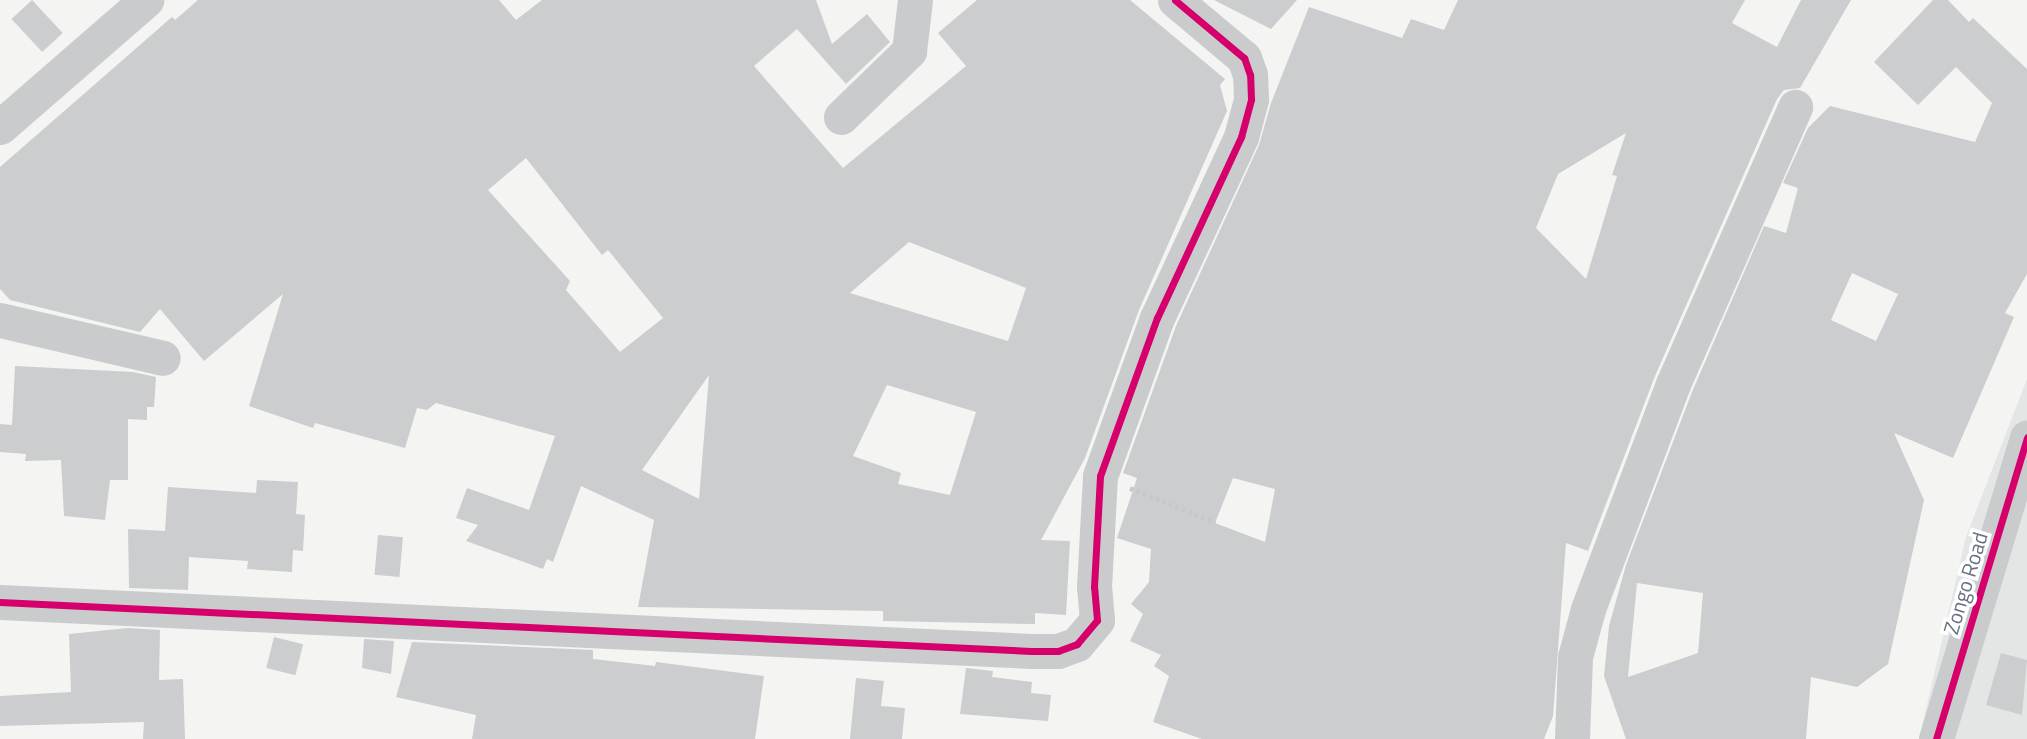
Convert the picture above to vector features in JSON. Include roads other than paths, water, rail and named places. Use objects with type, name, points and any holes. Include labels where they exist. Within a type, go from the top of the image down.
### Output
[{"type":"street","points":[[0,127],[146,0]]},
{"type":"street","points":[[841,117],[909,51],[915,0]]},
{"type":"street","points":[[0,602],[1058,651],[1077,644],[1097,620],[1094,587],[1100,476],[1157,318],[1241,137],[1251,99],[1250,75],[1244,58],[1175,0]]},
{"type":"street","points":[[1572,739],[1575,657],[1588,609],[1673,384],[1795,107]]},
{"type":"street","points":[[0,320],[163,358]]},
{"type":"street","name":"Zongo Road","points":[[1936,739],[2027,437]]}]
